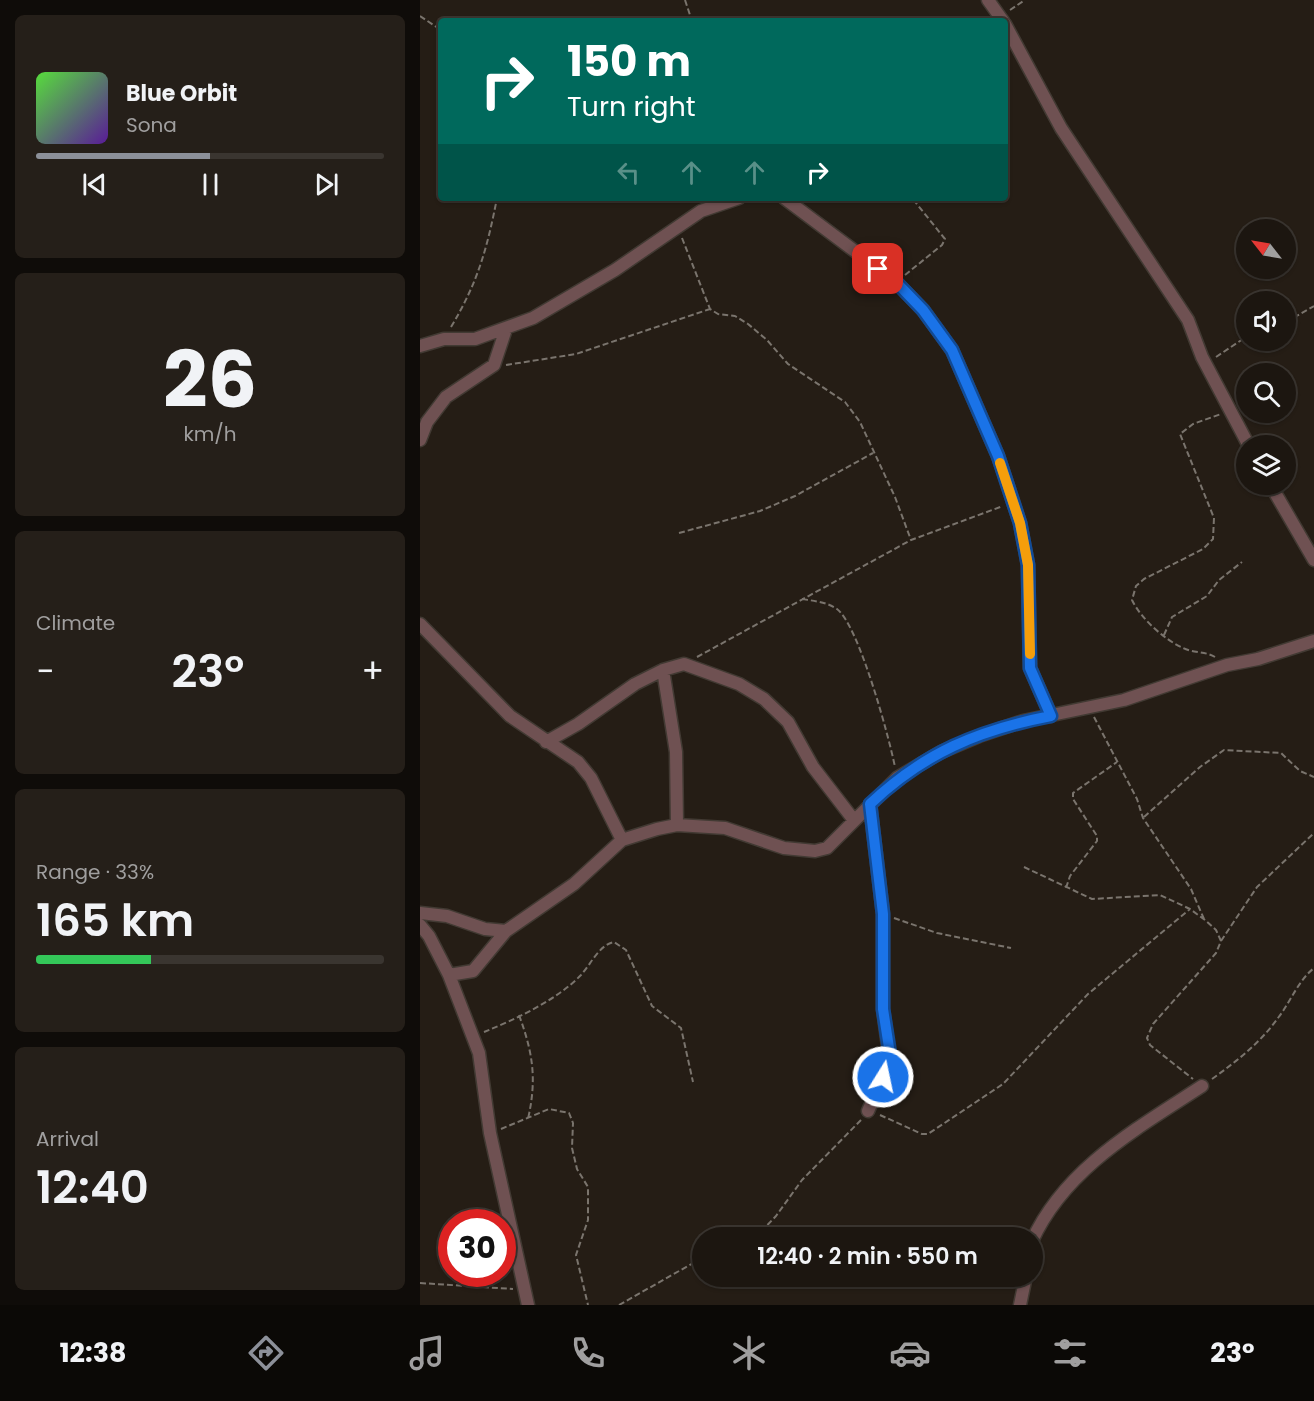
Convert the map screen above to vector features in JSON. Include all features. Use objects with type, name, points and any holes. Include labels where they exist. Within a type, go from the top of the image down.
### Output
[{"type":"street","points":[[988,0],[1001,18]]},
{"type":"street","points":[[1008,30],[1061,128],[1188,320],[1206,363],[1243,435]]},
{"type":"street","points":[[420,346],[444,339],[475,339],[533,318],[615,270],[701,211],[730,201]]},
{"type":"street","points":[[788,201],[896,282],[923,310],[952,350],[998,456],[1013,502],[1028,565],[1030,668],[1051,716]]},
{"type":"street","points":[[420,440],[427,422],[446,398],[494,365],[506,329]]},
{"type":"street","points":[[1276,495],[1314,560]]},
{"type":"street","points":[[420,624],[510,716],[578,762],[591,778],[622,840]]},
{"type":"street","points":[[449,975],[473,970],[506,932],[574,884],[622,840],[657,828],[677,825],[725,828],[784,848],[815,851],[827,848],[837,841],[853,819],[897,778],[940,752],[1023,721],[1132,698],[1227,665],[1258,659],[1314,641]]},
{"type":"street","points":[[546,742],[578,724],[635,684],[663,670],[684,664],[739,684],[764,699],[788,722],[813,767],[853,819]]},
{"type":"street","points":[[663,670],[676,752],[677,825]]},
{"type":"street","points":[[868,1111],[890,1054],[883,1009],[883,914],[870,804]]},
{"type":"street","points":[[420,913],[459,919],[485,929],[506,932]]},
{"type":"street","points":[[420,925],[429,936],[449,975],[479,1053],[490,1133],[528,1305]]},
{"type":"street","points":[[1041,1227],[1057,1201],[1092,1162],[1202,1086]]},
{"type":"street","points":[[1020,1305],[1024,1287]]},
{"type":"path","points":[[685,0],[691,18]]},
{"type":"path","points":[[1006,18],[1025,0]]},
{"type":"path","points":[[420,16],[438,28]]},
{"type":"path","points":[[444,339],[471,294],[483,264],[496,201]]},
{"type":"path","points":[[896,282],[945,242],[914,201]]},
{"type":"path","points":[[677,227],[710,309],[718,314],[735,316],[748,324],[767,340],[788,364],[845,402],[860,422],[895,496],[911,540]]},
{"type":"path","points":[[1296,316],[1314,306]]},
{"type":"path","points":[[494,365],[519,365],[576,354],[710,309]]},
{"type":"path","points":[[1206,363],[1236,344]]},
{"type":"path","points":[[1227,665],[1211,655],[1185,650],[1164,635],[1132,600],[1136,586],[1155,571],[1203,549],[1213,539],[1214,518],[1180,434],[1193,424],[1230,410]]},
{"type":"path","points":[[679,533],[760,511],[795,496],[873,453]]},
{"type":"path","points":[[684,664],[911,540],[1013,502]]},
{"type":"path","points":[[1164,635],[1172,617],[1207,596],[1219,580],[1242,562]]},
{"type":"path","points":[[802,599],[836,608],[849,625],[886,727],[897,778]]},
{"type":"path","points":[[1089,706],[1143,818],[1191,889],[1205,920]]},
{"type":"path","points":[[1143,818],[1200,767],[1224,750],[1281,753],[1300,771],[1314,777]]},
{"type":"path","points":[[1066,888],[1070,876],[1098,841],[1073,799],[1073,793],[1117,762]]},
{"type":"path","points":[[1314,833],[1257,887],[1221,941],[1216,953],[1153,1024],[1147,1038],[1150,1045],[1202,1086],[1241,1058],[1259,1041],[1291,1000],[1299,983],[1314,968]]},
{"type":"path","points":[[1024,867],[1092,899],[1160,895],[1190,909],[1205,920],[1216,930],[1221,941]]},
{"type":"path","points":[[766,1227],[802,1180],[868,1111],[922,1134],[935,1130],[1003,1084],[1088,994],[1190,909]]},
{"type":"path","points":[[883,914],[916,927],[1011,948]]},
{"type":"path","points":[[473,1037],[519,1015],[573,982],[609,943],[620,944],[652,1006],[681,1028],[693,1082]]},
{"type":"path","points":[[519,1015],[529,1041],[533,1065],[534,1090],[528,1119]]},
{"type":"path","points":[[490,1133],[556,1108],[569,1113],[573,1123],[572,1148],[577,1169],[588,1187],[588,1220],[576,1255],[588,1305]]},
{"type":"path","points":[[619,1305],[692,1264]]},
{"type":"path","points":[[420,1282],[526,1290]]},
{"type":"slow traffic","points":[[1000,463],[1020,523],[1028,565],[1030,654]]},
{"type":"route","points":[[878,269],[896,282],[923,310],[952,350],[998,456],[1020,523],[1028,565],[1030,668],[1051,716],[997,729],[940,752],[897,778],[870,804],[883,914],[883,1009],[890,1054],[883,1077]]}]
